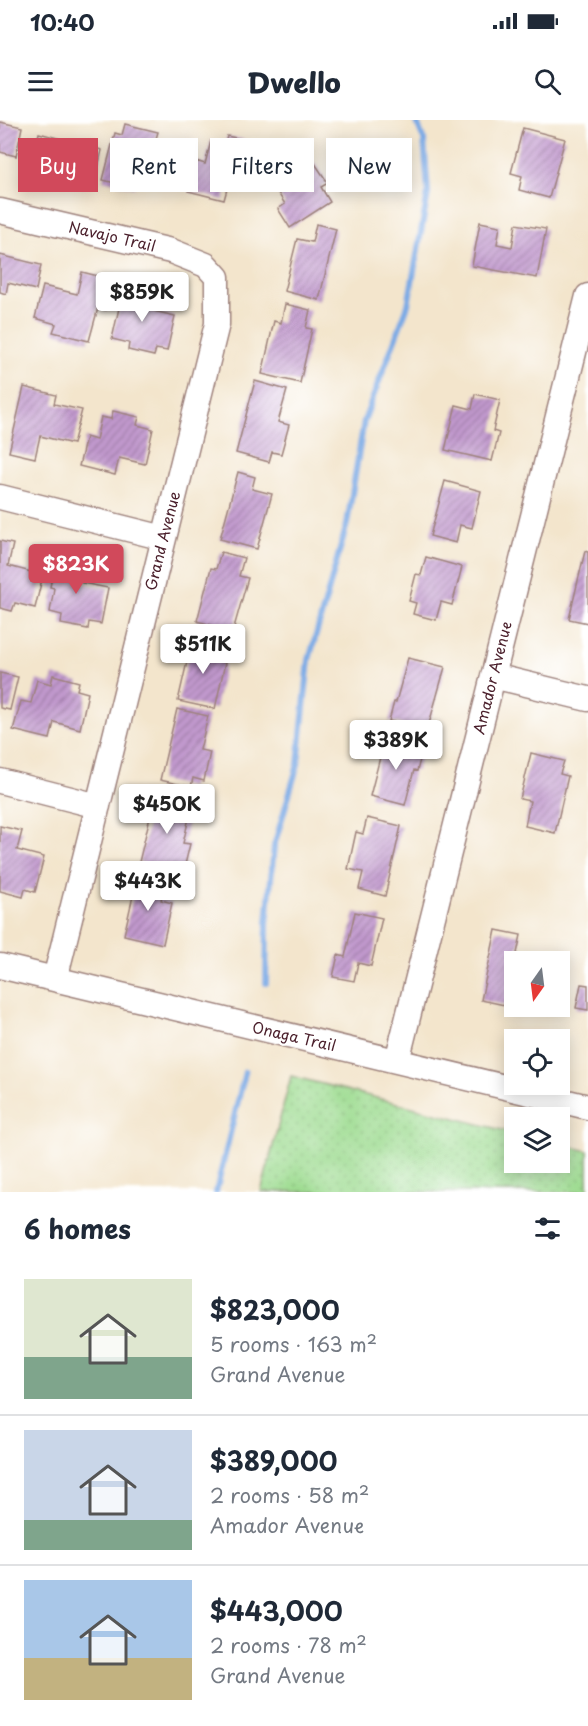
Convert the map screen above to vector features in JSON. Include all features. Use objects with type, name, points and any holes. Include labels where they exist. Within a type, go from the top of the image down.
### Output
[{"type":"street","name":"Navajo Trail","points":[[0,211],[171,251],[206,264],[217,277]]},
{"type":"street","name":"Grand Avenue","points":[[55,979],[217,324],[217,277]]},
{"type":"street","name":"Amador Avenue","points":[[397,1060],[588,296]]},
{"type":"street","points":[[0,497],[164,538]]},
{"type":"street","points":[[493,676],[588,699]]},
{"type":"street","points":[[0,781],[98,806]]},
{"type":"street","name":"Onaga Trail","points":[[0,966],[588,1107]]},
{"type":"green space","points":[[291,1076],[504,1130],[504,1173],[570,1173],[570,1146],[588,1151],[588,1192],[261,1192]]},
{"type":"building","points":[[0,122],[22,127],[16,156],[0,152]]},
{"type":"building","points":[[125,124],[158,132],[156,138],[114,138],[115,133],[122,135]]},
{"type":"building","points":[[523,128],[565,139],[549,198],[519,190],[522,176],[511,173]]},
{"type":"building","points":[[39,133],[58,138],[38,138]]},
{"type":"building","points":[[210,145],[210,192],[226,192],[224,200],[192,192],[198,192],[198,162],[205,164]]},
{"type":"building","points":[[98,149],[102,150],[98,167]]},
{"type":"building","points":[[110,153],[110,182],[103,180]]},
{"type":"building","points":[[314,162],[326,180],[326,184],[321,187],[330,202],[290,228],[278,209],[285,204],[277,192],[314,192]]},
{"type":"building","points":[[480,222],[500,226],[497,244],[512,247],[516,224],[546,229],[537,278],[472,266]]},
{"type":"building","points":[[316,224],[336,229],[319,300],[284,291],[297,239],[312,242]]},
{"type":"building","points":[[0,255],[41,265],[36,290],[8,283],[6,294],[0,292]]},
{"type":"building","points":[[82,272],[114,280],[106,310],[98,308],[89,341],[53,332],[56,324],[35,318],[43,286],[77,294]]},
{"type":"building","points":[[124,286],[152,292],[149,310],[175,316],[167,351],[156,349],[154,356],[128,350],[129,343],[112,339]]},
{"type":"building","points":[[285,304],[310,310],[306,328],[312,329],[300,383],[262,374],[274,321],[281,323]]},
{"type":"building","points":[[255,381],[287,390],[278,422],[289,425],[281,454],[272,452],[269,462],[236,453]]},
{"type":"building","points":[[24,387],[56,395],[54,404],[82,410],[73,444],[40,436],[35,458],[9,452]]},
{"type":"building","points":[[475,394],[500,400],[493,431],[499,433],[492,461],[445,450],[456,405],[472,409]]},
{"type":"building","points":[[113,411],[139,417],[137,425],[153,429],[145,464],[119,458],[115,475],[79,466],[86,437],[96,440],[101,417],[111,419]]},
{"type":"building","points":[[238,472],[255,477],[252,489],[272,494],[257,549],[220,539]]},
{"type":"building","points":[[445,481],[481,491],[472,528],[460,525],[456,543],[430,536]]},
{"type":"building","points":[[0,541],[13,544],[8,566],[43,575],[35,608],[15,603],[12,611],[0,608]]},
{"type":"building","points":[[585,551],[588,552],[588,623],[569,619]]},
{"type":"building","points":[[221,552],[244,558],[239,576],[248,578],[233,631],[197,621],[211,568],[216,569]]},
{"type":"building","points":[[56,557],[86,563],[82,583],[108,588],[101,624],[89,622],[88,629],[61,624],[62,615],[50,612],[54,588],[50,587]]},
{"type":"building","points":[[426,557],[462,567],[452,605],[441,602],[436,620],[413,614],[416,603],[409,601],[416,574],[421,575]]},
{"type":"building","points":[[199,637],[222,642],[218,661],[225,663],[215,709],[178,701],[189,653],[195,654]]},
{"type":"building","points":[[408,658],[445,667],[427,731],[389,721]]},
{"type":"building","points":[[0,673],[18,677],[10,710],[0,708]]},
{"type":"building","points":[[53,675],[79,682],[77,690],[88,693],[80,729],[54,722],[50,739],[13,730],[21,701],[31,703],[37,680],[51,684]]},
{"type":"building","points":[[177,709],[208,716],[200,750],[210,752],[204,781],[193,778],[191,787],[160,780]]},
{"type":"building","points":[[385,738],[423,748],[417,771],[414,770],[405,805],[370,796]]},
{"type":"building","points":[[531,753],[564,761],[560,774],[568,776],[555,833],[525,826],[530,801],[520,799]]},
{"type":"building","points":[[162,792],[186,797],[181,817],[189,818],[183,843],[190,844],[183,873],[139,862],[152,809],[158,810]]},
{"type":"building","points":[[367,818],[401,826],[385,896],[359,889],[363,872],[348,869],[356,832],[363,834]]},
{"type":"building","points":[[0,826],[22,831],[17,850],[44,857],[35,892],[25,889],[23,897],[0,891]]},
{"type":"building","points":[[138,874],[152,877],[151,883],[164,886],[161,900],[172,903],[163,944],[124,935]]},
{"type":"building","points":[[355,912],[382,918],[371,966],[358,963],[354,981],[333,977],[338,955],[345,957]]},
{"type":"building","points":[[496,930],[521,935],[518,951],[504,951],[504,1005],[481,1000]]},
{"type":"building","points":[[581,984],[588,985],[588,1010],[576,1008]]},
{"type":"waterway","points":[[266,983],[267,923],[274,846],[298,764],[309,660],[347,524],[364,421],[408,305],[428,193],[424,140],[416,120]]},
{"type":"waterway","points":[[216,1192],[245,1072]]}]
